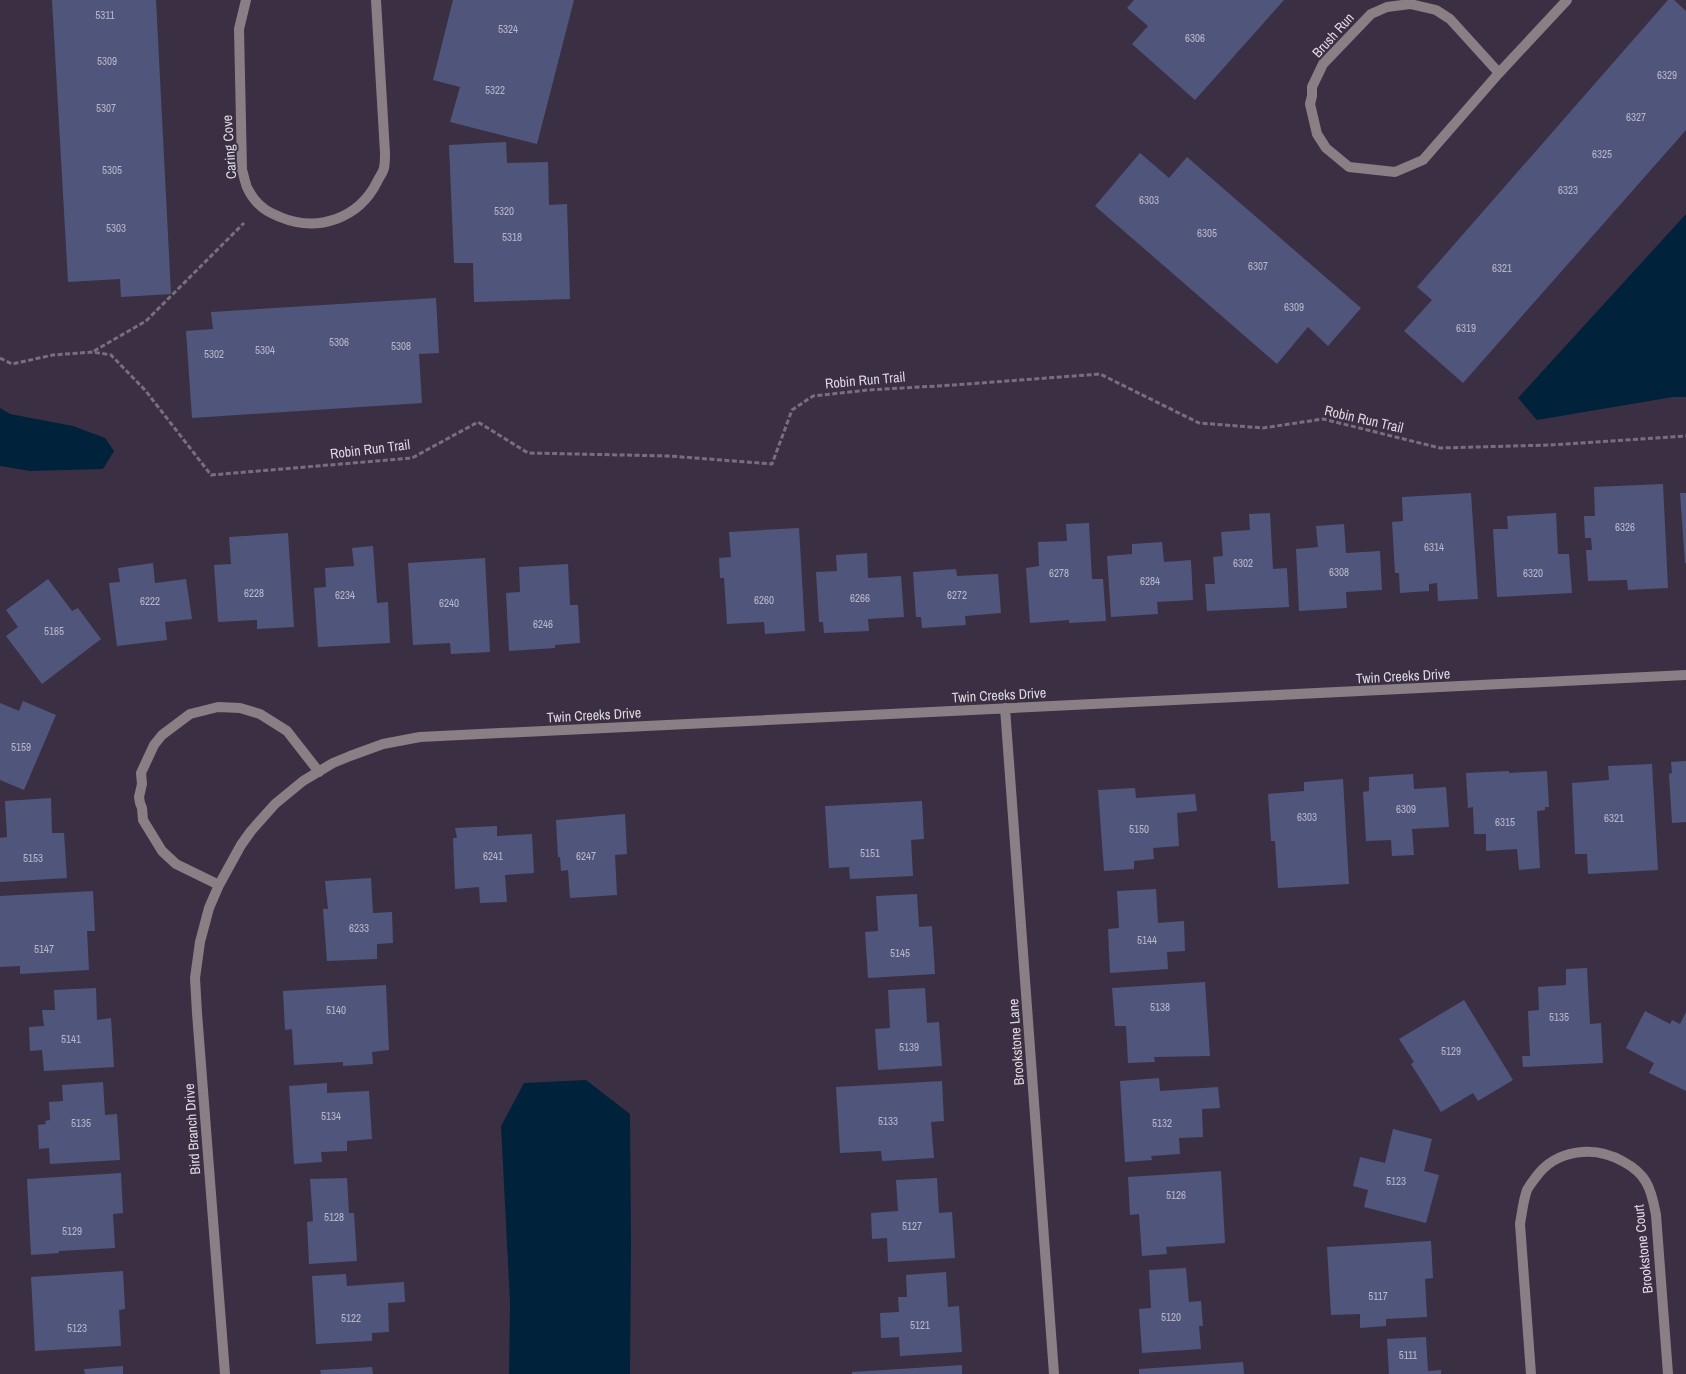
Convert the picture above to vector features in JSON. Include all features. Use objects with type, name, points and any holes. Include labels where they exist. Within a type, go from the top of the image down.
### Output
[{"type":"street","name":"Caring Cove","points":[[246,0],[239,28],[242,170],[246,186],[260,206],[290,221],[307,224],[340,218],[354,210],[368,198],[384,169],[385,153],[376,0]]},
{"type":"street","points":[[1498,73],[1567,0]]},
{"type":"street","name":"Brush Run","points":[[1402,4],[1419,5],[1436,10],[1450,19],[1498,73],[1422,160],[1395,172],[1349,167],[1326,148],[1317,134],[1310,104],[1312,87],[1322,64],[1371,14],[1388,7],[1402,4]]},
{"type":"street","name":"Twin Creeks Drive","points":[[260,822],[276,804],[303,781],[333,763],[383,744],[420,738],[1686,675]]},
{"type":"street","points":[[219,885],[176,864],[162,851],[143,820],[139,797],[142,784],[141,773],[154,745],[167,731],[190,714],[218,707],[240,708],[260,714],[287,731],[319,772]]},
{"type":"street","name":"Brookstone Lane","points":[[1005,708],[1054,1374]]},
{"type":"street","name":"Bird Branch Drive","points":[[225,1374],[195,978],[200,942],[209,908],[240,845],[260,822]]},
{"type":"street","name":"Brookstone Court","points":[[1531,1374],[1520,1224],[1523,1206],[1527,1189],[1549,1162],[1583,1151],[1602,1152],[1617,1158],[1634,1168],[1646,1181],[1656,1215],[1668,1374]]},
{"type":"path","points":[[93,352],[146,321],[260,206]]},
{"type":"path","name":"Robin Run Trail","points":[[0,358],[9,362],[52,355],[93,352],[111,355],[145,390],[211,476],[412,458],[478,422],[528,453],[670,456],[772,464],[792,410],[813,396],[868,390],[1100,374],[1199,423],[1263,428],[1323,419],[1440,448],[1686,436]]},
{"type":"water","points":[[1686,214],[1686,397],[1673,397],[1537,420],[1518,398]]},
{"type":"water","points":[[0,408],[10,414],[73,426],[105,438],[114,451],[103,469],[30,471],[0,466]]},
{"type":"water","points":[[586,1080],[630,1114],[630,1374],[509,1374],[510,1302],[501,1126],[524,1083]]},
{"type":"building","points":[[52,0],[156,0],[171,294],[121,297],[120,279],[68,282]]},
{"type":"building","points":[[453,0],[574,0],[537,144],[450,122],[460,87],[433,80]]},
{"type":"building","points":[[1134,0],[1284,0],[1195,100],[1132,44],[1148,26],[1127,8]]},
{"type":"building","points":[[1668,0],[1674,0],[1686,11],[1686,130],[1463,383],[1404,331],[1432,300],[1417,287]]},
{"type":"building","points":[[506,142],[507,163],[548,162],[549,205],[567,204],[570,299],[474,302],[473,263],[454,263],[449,145]]},
{"type":"building","points":[[1140,153],[1169,178],[1187,157],[1361,308],[1328,346],[1308,327],[1277,364],[1095,206]]},
{"type":"building","points":[[436,298],[439,353],[419,354],[422,403],[192,418],[186,331],[213,329],[211,312]]},
{"type":"building","points":[[1663,484],[1668,588],[1628,590],[1627,580],[1588,581],[1586,550],[1592,550],[1591,538],[1585,538],[1584,516],[1595,516],[1594,487]]},
{"type":"building","points":[[1471,493],[1478,599],[1438,601],[1437,583],[1429,584],[1429,591],[1400,593],[1399,573],[1395,573],[1392,522],[1403,521],[1402,497]]},
{"type":"building","points":[[1680,493],[1686,493],[1686,563],[1685,563]]},
{"type":"building","points":[[1270,513],[1273,569],[1287,568],[1289,607],[1207,611],[1205,584],[1215,584],[1213,557],[1223,556],[1221,532],[1250,530],[1249,514]]},
{"type":"building","points":[[1556,513],[1558,554],[1569,554],[1572,593],[1497,597],[1493,529],[1508,529],[1507,516]]},
{"type":"building","points":[[1089,523],[1092,579],[1103,579],[1106,621],[1069,623],[1069,620],[1030,623],[1026,568],[1039,566],[1038,542],[1067,541],[1066,524]]},
{"type":"building","points":[[1344,524],[1346,553],[1380,551],[1382,590],[1346,592],[1347,608],[1299,611],[1296,549],[1318,547],[1316,526]]},
{"type":"building","points":[[799,528],[805,631],[765,634],[764,622],[727,624],[724,578],[720,578],[719,558],[731,557],[729,532]]},
{"type":"building","points":[[288,533],[294,627],[257,629],[257,620],[218,622],[214,565],[231,564],[229,537]]},
{"type":"building","points":[[1162,542],[1164,562],[1191,560],[1193,600],[1157,602],[1158,614],[1111,617],[1107,556],[1132,554],[1132,544]]},
{"type":"building","points":[[373,546],[377,603],[388,602],[390,643],[318,647],[314,588],[326,587],[325,568],[354,566],[352,548]]},
{"type":"building","points":[[867,553],[868,578],[901,576],[904,617],[868,619],[869,631],[824,633],[823,622],[819,622],[816,572],[837,571],[836,555]]},
{"type":"building","points":[[485,558],[490,652],[451,654],[450,643],[413,645],[408,563]]},
{"type":"building","points":[[153,563],[155,583],[186,579],[192,619],[165,622],[167,640],[117,646],[109,583],[120,582],[118,568]]},
{"type":"building","points":[[568,564],[570,605],[578,605],[580,643],[555,645],[555,648],[509,651],[506,593],[520,592],[519,567]]},
{"type":"building","points":[[956,569],[957,576],[998,574],[1001,613],[965,616],[966,625],[922,628],[921,617],[916,617],[913,572]]},
{"type":"building","points":[[48,579],[72,611],[78,608],[101,639],[42,684],[6,636],[18,627],[6,610]]},
{"type":"building","points":[[23,701],[56,715],[24,790],[0,780],[0,703],[19,711]]},
{"type":"building","points":[[1686,761],[1686,822],[1672,823],[1669,774],[1672,773],[1671,762]]},
{"type":"building","points":[[1652,764],[1658,870],[1588,874],[1587,854],[1575,854],[1572,783],[1609,780],[1608,766]]},
{"type":"building","points":[[1509,771],[1509,773],[1547,771],[1549,807],[1545,807],[1545,810],[1537,811],[1540,868],[1519,870],[1517,849],[1486,851],[1486,834],[1474,834],[1473,807],[1468,808],[1466,773]]},
{"type":"building","points":[[1413,774],[1414,789],[1446,787],[1449,827],[1412,829],[1414,855],[1392,856],[1391,840],[1366,841],[1363,792],[1369,791],[1369,777]]},
{"type":"building","points":[[1343,779],[1349,884],[1278,888],[1275,841],[1271,841],[1268,794],[1304,791],[1304,782]]},
{"type":"building","points":[[1135,788],[1136,798],[1195,794],[1197,811],[1177,813],[1179,846],[1153,848],[1154,859],[1134,861],[1134,869],[1104,871],[1098,790]]},
{"type":"building","points":[[51,798],[52,833],[64,833],[67,878],[0,882],[0,838],[7,837],[5,801]]},
{"type":"building","points":[[922,801],[924,839],[911,840],[913,876],[850,879],[849,867],[829,868],[825,806]]},
{"type":"building","points":[[625,814],[627,854],[615,855],[617,895],[570,898],[568,870],[561,871],[560,857],[558,857],[556,820]]},
{"type":"building","points":[[497,826],[497,836],[532,834],[534,873],[505,875],[507,902],[480,903],[479,887],[455,889],[453,838],[457,838],[455,828]]},
{"type":"building","points":[[371,878],[373,913],[392,912],[393,943],[377,944],[377,959],[327,961],[323,909],[328,909],[325,881]]},
{"type":"building","points":[[1156,889],[1158,923],[1184,921],[1185,951],[1167,952],[1168,969],[1110,973],[1108,929],[1119,928],[1117,891]]},
{"type":"building","points":[[93,891],[95,931],[87,931],[89,970],[20,974],[20,966],[0,967],[0,896]]},
{"type":"building","points":[[917,894],[919,927],[932,926],[935,974],[868,978],[865,932],[878,931],[876,896]]},
{"type":"building","points":[[1587,968],[1590,1024],[1601,1023],[1603,1063],[1523,1067],[1522,1056],[1530,1056],[1528,1011],[1539,1010],[1538,987],[1566,985],[1566,969]]},
{"type":"building","points":[[1205,982],[1210,1056],[1154,1057],[1155,1062],[1128,1063],[1126,1026],[1115,1026],[1112,988]]},
{"type":"building","points":[[386,985],[389,1050],[372,1052],[373,1064],[343,1066],[343,1062],[294,1065],[292,1029],[285,1030],[283,991]]},
{"type":"building","points":[[96,988],[97,1020],[111,1018],[114,1067],[44,1071],[42,1050],[30,1051],[29,1027],[44,1026],[42,1010],[55,1010],[54,990]]},
{"type":"building","points":[[925,988],[927,1023],[939,1022],[942,1066],[878,1070],[875,1029],[890,1028],[888,990]]},
{"type":"building","points":[[1464,1000],[1513,1080],[1478,1101],[1473,1093],[1441,1112],[1411,1064],[1414,1062],[1399,1039]]},
{"type":"building","points":[[1645,1011],[1670,1024],[1672,1020],[1680,1024],[1686,1012],[1686,1091],[1649,1073],[1654,1063],[1626,1048]]},
{"type":"building","points":[[1159,1078],[1160,1091],[1218,1087],[1220,1108],[1202,1109],[1203,1137],[1179,1138],[1180,1154],[1151,1156],[1152,1160],[1125,1162],[1120,1081]]},
{"type":"building","points":[[942,1081],[944,1121],[931,1122],[934,1158],[882,1161],[881,1151],[840,1153],[836,1087]]},
{"type":"building","points":[[103,1082],[105,1115],[117,1114],[120,1160],[50,1164],[49,1148],[39,1149],[38,1125],[46,1124],[45,1121],[50,1120],[49,1102],[63,1101],[62,1085]]},
{"type":"building","points":[[327,1083],[327,1093],[369,1091],[372,1139],[347,1141],[347,1151],[321,1152],[322,1162],[294,1164],[289,1086]]},
{"type":"building","points":[[1393,1129],[1432,1139],[1424,1171],[1439,1175],[1426,1223],[1364,1207],[1368,1190],[1353,1186],[1360,1157],[1385,1163]]},
{"type":"building","points":[[1221,1171],[1225,1243],[1166,1247],[1167,1254],[1142,1256],[1139,1214],[1130,1215],[1128,1177]]},
{"type":"building","points":[[121,1173],[123,1213],[113,1214],[115,1248],[59,1251],[59,1253],[31,1255],[27,1179]]},
{"type":"building","points":[[347,1178],[349,1213],[354,1213],[357,1261],[309,1264],[307,1222],[313,1221],[310,1179]]},
{"type":"building","points":[[937,1178],[939,1213],[952,1212],[955,1258],[888,1262],[887,1238],[872,1239],[871,1213],[898,1211],[896,1180]]},
{"type":"building","points":[[1431,1241],[1433,1278],[1425,1279],[1427,1317],[1386,1319],[1386,1326],[1360,1328],[1360,1314],[1331,1315],[1327,1247]]},
{"type":"building","points":[[1186,1268],[1189,1302],[1201,1301],[1203,1326],[1199,1326],[1201,1349],[1142,1353],[1139,1309],[1151,1308],[1149,1270]]},
{"type":"building","points":[[123,1271],[125,1309],[119,1310],[121,1346],[35,1351],[31,1277]]},
{"type":"building","points":[[946,1272],[948,1307],[959,1306],[962,1352],[900,1356],[899,1337],[881,1338],[880,1313],[899,1312],[898,1297],[907,1297],[906,1275]]},
{"type":"building","points":[[346,1274],[347,1286],[404,1282],[405,1302],[388,1303],[389,1332],[372,1333],[372,1341],[316,1344],[312,1276]]},
{"type":"building","points":[[1426,1337],[1428,1371],[1441,1370],[1441,1374],[1389,1374],[1387,1339]]},
{"type":"building","points":[[1243,1362],[1244,1374],[1139,1374],[1139,1369]]},
{"type":"building","points":[[962,1365],[962,1374],[852,1374],[852,1372]]},
{"type":"building","points":[[123,1366],[123,1374],[85,1374],[84,1369]]},
{"type":"building","points":[[372,1367],[373,1374],[321,1374],[320,1370]]}]
